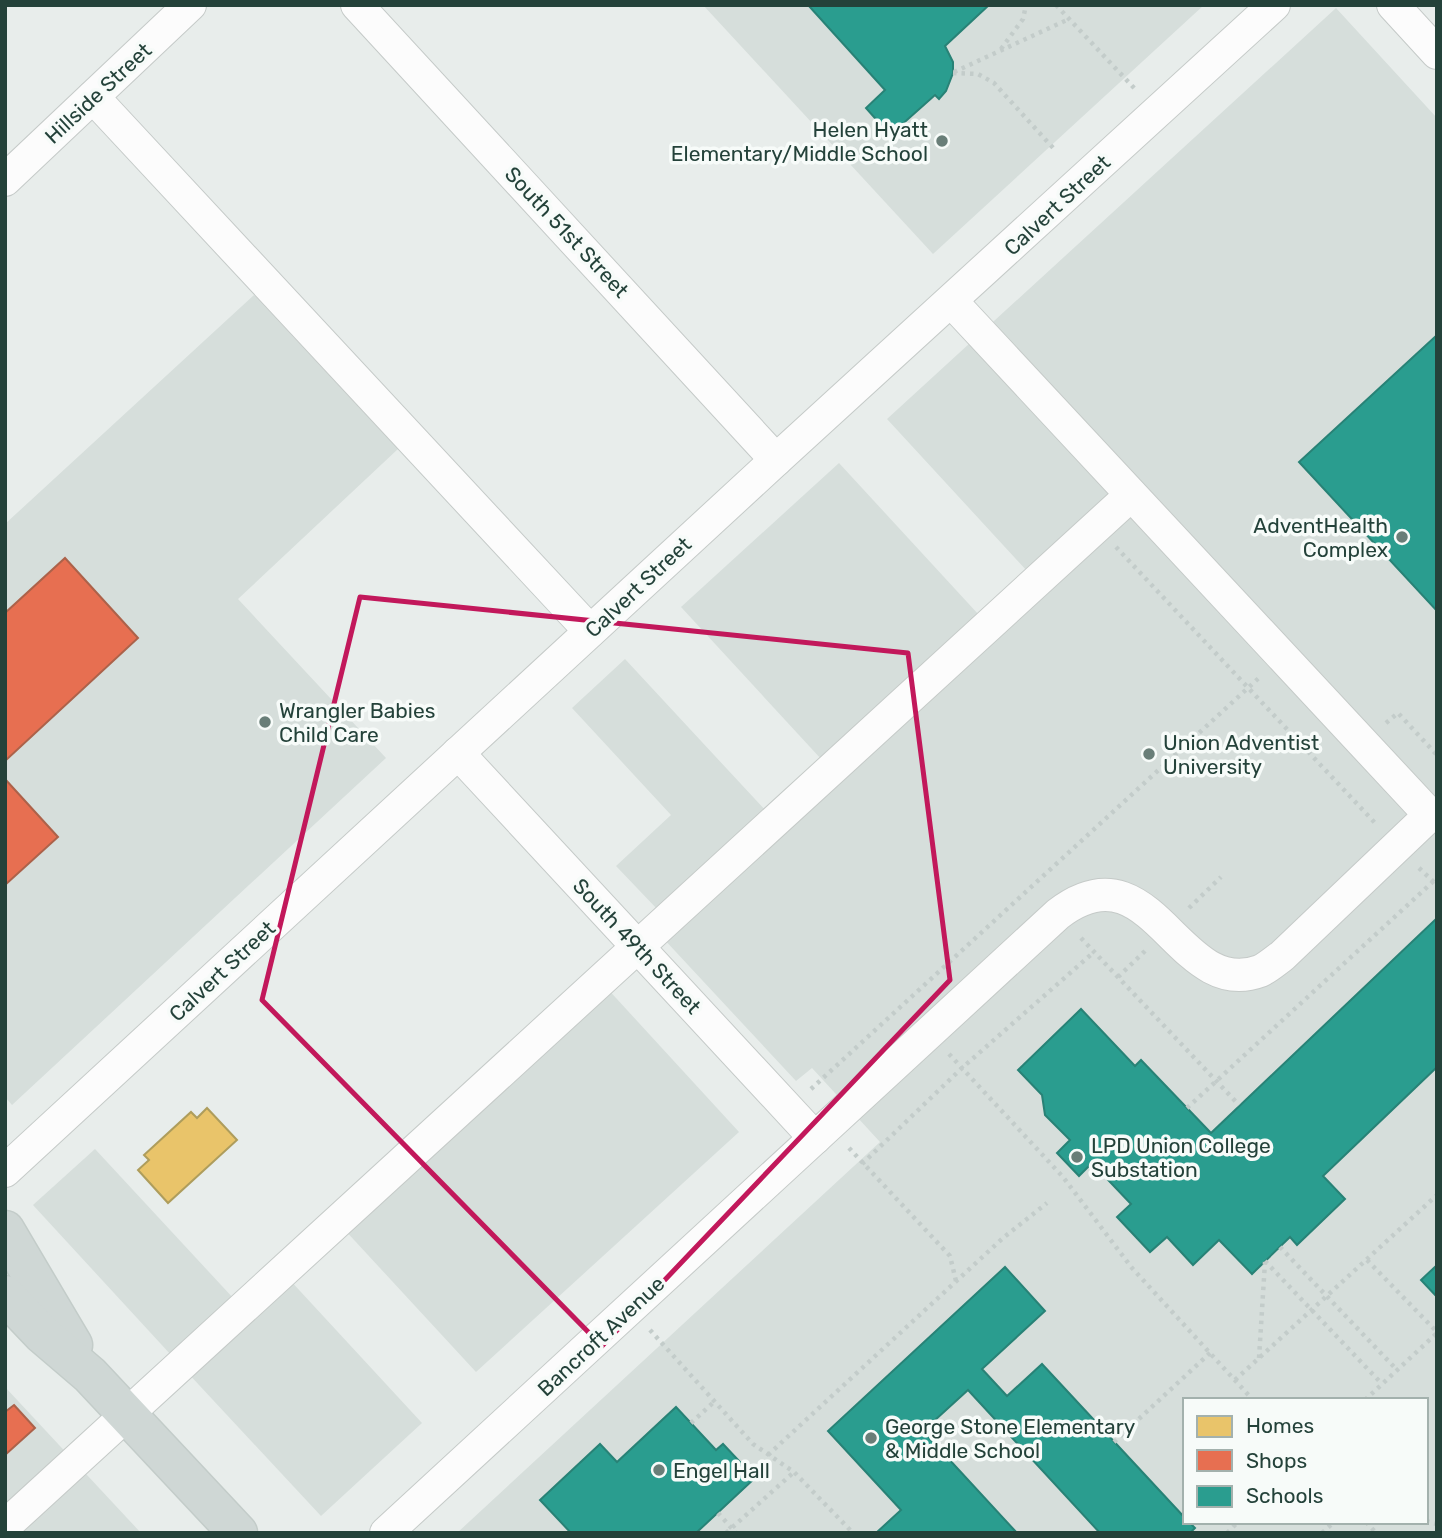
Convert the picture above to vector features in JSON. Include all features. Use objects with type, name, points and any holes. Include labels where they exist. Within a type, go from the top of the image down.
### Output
[{"type":"main road","points":[[5,1230],[90,1374]]},
{"type":"main road","points":[[5,1295],[42,1334],[90,1374],[238,1533]]},
{"type":"street","name":"Hillside Street","points":[[5,180],[190,5]]},
{"type":"street","name":"South 51st Street","points":[[357,5],[776,460]]},
{"type":"street","name":"Calvert Street","points":[[5,1171],[1274,5]]},
{"type":"street","points":[[1393,5],[1437,53]]},
{"type":"street","points":[[93,97],[590,631]]},
{"type":"street","points":[[952,302],[1362,742]]},
{"type":"street","points":[[5,1526],[1131,495]]},
{"type":"street","name":"Bancroft Avenue","points":[[386,1533],[1075,901],[1094,894],[1133,901],[1168,929],[1199,962],[1231,975],[1261,971],[1282,956],[1430,815],[1362,742]]},
{"type":"street","name":"South 49th Street","points":[[458,753],[637,946],[822,1132]]},
{"type":"path","points":[[999,52],[1023,19],[1026,5]]},
{"type":"path","points":[[1056,5],[1157,114]]},
{"type":"path","points":[[1055,150],[994,83],[978,74],[953,73],[1069,19]]},
{"type":"path","points":[[1097,526],[1396,846],[1436,881],[1187,1108]]},
{"type":"path","points":[[956,1281],[950,1256],[862,1164],[822,1132],[803,1096],[1282,656]]},
{"type":"path","points":[[1362,742],[1398,713],[1437,755]]},
{"type":"path","points":[[1168,929],[1221,877]]},
{"type":"path","points":[[1031,887],[1239,1105]]},
{"type":"path","points":[[862,1164],[962,1068],[1094,952]]},
{"type":"path","points":[[929,1034],[1063,1177],[1132,1268],[1251,1398]]},
{"type":"path","points":[[1235,1380],[1437,1195]]},
{"type":"path","points":[[768,1455],[1003,1238],[1047,1203]]},
{"type":"path","points":[[1280,1247],[1397,1370]]},
{"type":"path","points":[[1259,1358],[1265,1261],[1382,1384]]},
{"type":"path","points":[[1367,1261],[1437,1332],[1367,1398]]},
{"type":"path","points":[[630,1308],[754,1444],[794,1472],[852,1533]]},
{"type":"path","points":[[1114,1442],[1210,1353]]},
{"type":"path","points":[[691,1423],[715,1401]]},
{"type":"path","points":[[726,1533],[794,1472]]},
{"type":"path","points":[[718,1513],[736,1533]]},
{"type":"highlighted area","points":[[360,597],[908,653],[950,980],[602,1346],[262,1000]]},
{"type":"shaded area","name":"Helen Hyatt Elementary/Middle School","points":[[703,5],[1204,5],[933,254]]},
{"type":"shaded area","name":"Union Adventist University","points":[[1336,8],[1437,118],[1437,1533],[457,1533],[880,1142],[812,1068],[796,1081],[662,937],[1027,571],[887,419]]},
{"type":"shaded area","points":[[254,295],[398,449],[238,599],[386,758],[12,1105],[5,1097],[5,524]]},
{"type":"shaded area","points":[[839,463],[979,615],[822,760],[681,607]]},
{"type":"shaded area","points":[[625,659],[766,811],[658,910],[616,866],[671,815],[572,708]]},
{"type":"shaded area","points":[[605,986],[739,1132],[476,1372],[343,1228]]},
{"type":"shaded area","points":[[95,1149],[234,1299],[172,1356],[33,1205]]},
{"type":"shaded area","points":[[288,1278],[422,1423],[321,1516],[186,1371]]},
{"type":"shaded area","points":[[5,1387],[141,1533],[5,1533]]},
{"type":"building: Homes","points":[[207,1108],[237,1140],[168,1203],[138,1170],[149,1160],[144,1155],[191,1112],[197,1118]]},
{"type":"building: Shops","points":[[65,558],[138,638],[5,761],[5,613]]},
{"type":"building: Shops","points":[[5,779],[58,837],[5,885]]},
{"type":"building: Shops","points":[[14,1405],[35,1428],[5,1455],[5,1412]]},
{"type":"building: Schools","name":"Helen Hyatt Elementary/Middle School","points":[[808,5],[989,5],[945,46],[953,62],[953,73],[946,91],[939,99],[935,95],[890,135],[866,108],[885,90]]},
{"type":"building: Schools","name":"AdventHealth Complex","points":[[1437,335],[1437,611],[1299,462]]},
{"type":"building: Schools","points":[[1437,918],[1437,1067],[1323,1176],[1345,1199],[1297,1245],[1290,1237],[1252,1274],[1219,1240],[1193,1265],[1167,1237],[1150,1252],[1117,1217],[1131,1204],[1092,1163],[1079,1176],[1057,1153],[1070,1140],[1045,1115],[1042,1095],[1018,1070],[1081,1009],[1135,1066],[1141,1060],[1211,1133]]},
{"type":"building: Schools","points":[[1437,1265],[1437,1297],[1421,1280]]},
{"type":"building: Schools","points":[[1005,1267],[1045,1311],[982,1369],[1007,1396],[1042,1364],[1183,1516],[1183,1524],[1191,1524],[1195,1528],[1190,1533],[1100,1533],[968,1390],[923,1431],[1017,1533],[876,1533],[901,1510],[828,1431]]},
{"type":"building: Schools","name":"Engel Hall","points":[[676,1407],[716,1450],[723,1444],[755,1478],[696,1533],[571,1533],[540,1500],[600,1444],[617,1462]]},
{"type":"place","name":"Helen Hyatt Elementary/Middle School","points":[[942,141]]},
{"type":"place","name":"AdventHealth Complex","points":[[1402,537]]},
{"type":"place","name":"Wrangler Babies Child Care","points":[[265,722]]},
{"type":"place","name":"Union Adventist University","points":[[1149,754]]},
{"type":"place","name":"LPD Union College Substation","points":[[1077,1157]]},
{"type":"place","name":"George Stone Elementary & Middle School","points":[[871,1438]]},
{"type":"place","name":"Engel Hall","points":[[659,1470]]}]
